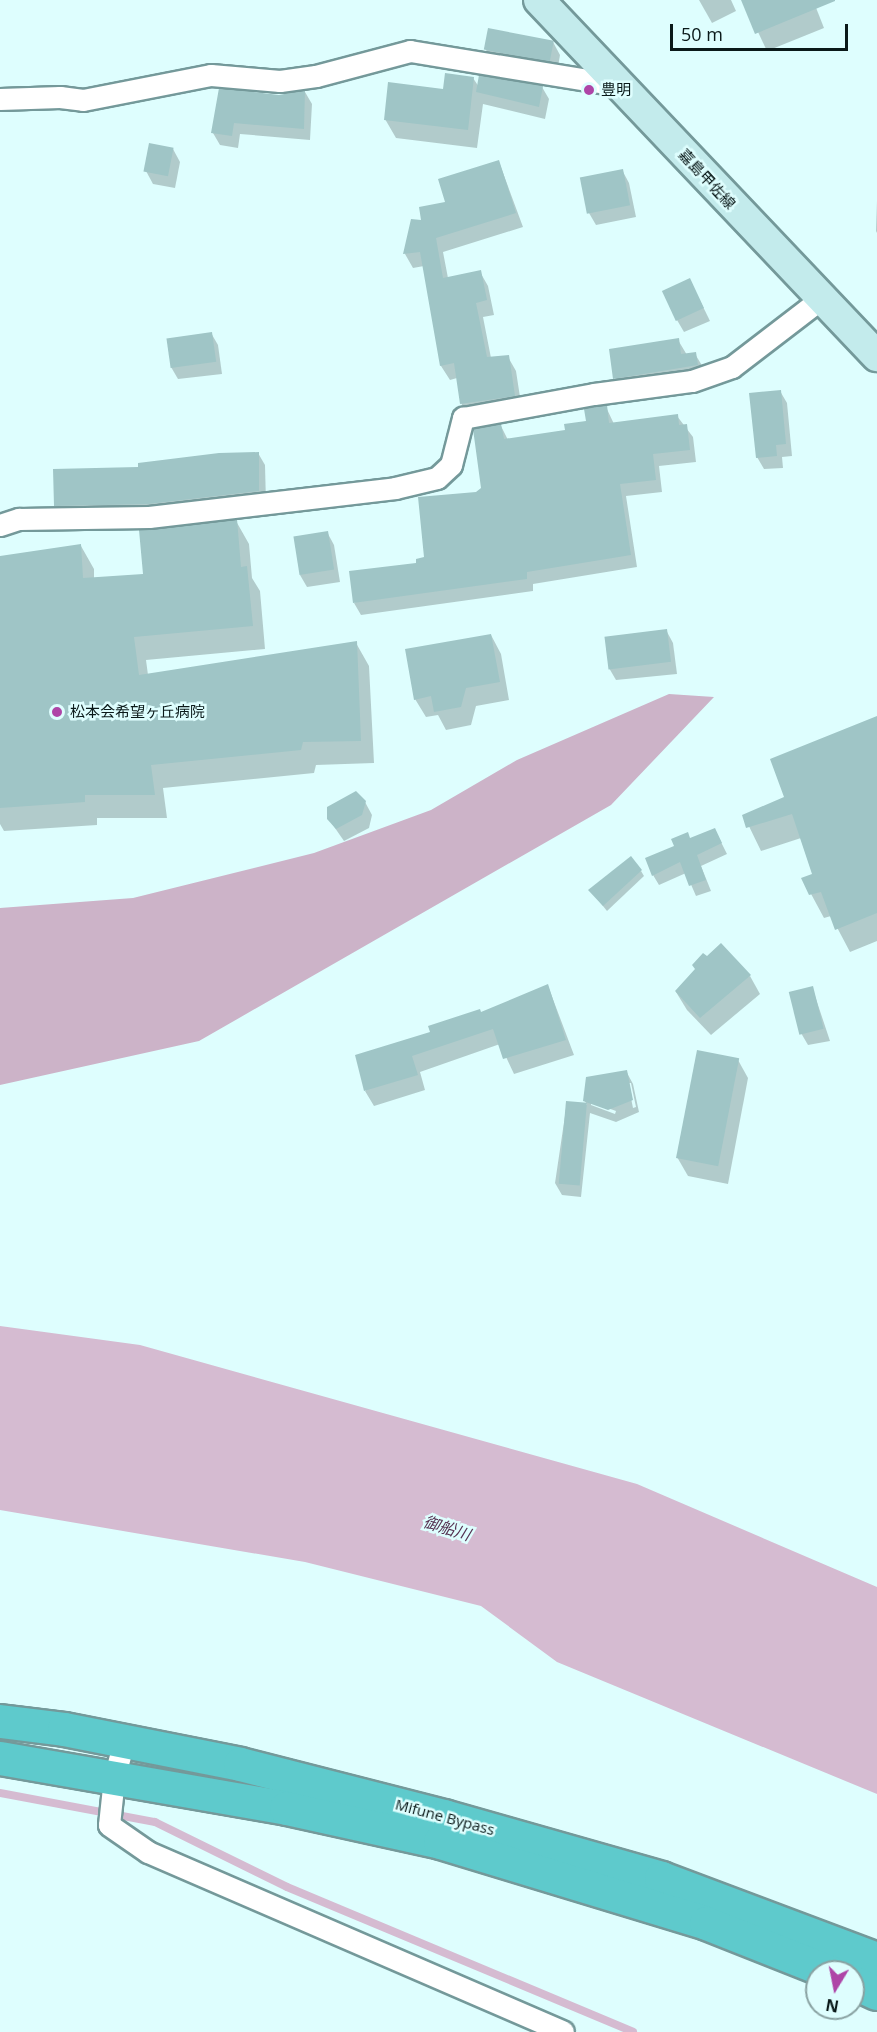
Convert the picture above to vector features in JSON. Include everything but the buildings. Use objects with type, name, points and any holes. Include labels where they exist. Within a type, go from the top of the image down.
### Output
[{"type":"highway","name":"Mifune Bypass","points":[[0,1721],[124,1741],[240,1764],[444,1816],[661,1878],[877,1959]]},
{"type":"highway","name":"Mifune Bypass","points":[[0,1758],[286,1808],[440,1842],[706,1923],[805,1962]]},
{"type":"main road","name":"嘉島甲佐線","points":[[539,0],[617,85],[877,356]]},
{"type":"street","points":[[0,99],[60,97],[82,100],[211,75],[280,81],[316,76],[410,51],[617,85]]},
{"type":"street","points":[[0,525],[19,519],[149,517],[395,488],[437,478],[451,465],[463,418],[594,394],[692,381],[732,368],[822,298]]},
{"type":"street","points":[[124,1741],[114,1778],[109,1825],[148,1852],[563,2032]]},
{"type":"shaded area","points":[[669,694],[714,697],[611,805],[199,1041],[0,1085],[0,908],[133,898],[314,853],[431,810],[517,760]]},
{"type":"water","name":"御船川","points":[[0,1326],[140,1345],[637,1484],[877,1587],[877,1794],[557,1662],[481,1606],[305,1562],[0,1510]]},
{"type":"waterway","points":[[0,1793],[155,1822],[287,1887],[633,2032]]},
{"type":"place","name":"豊明","points":[[589,90]]},
{"type":"place","name":"松本会希望ヶ丘病院","points":[[57,712]]}]
